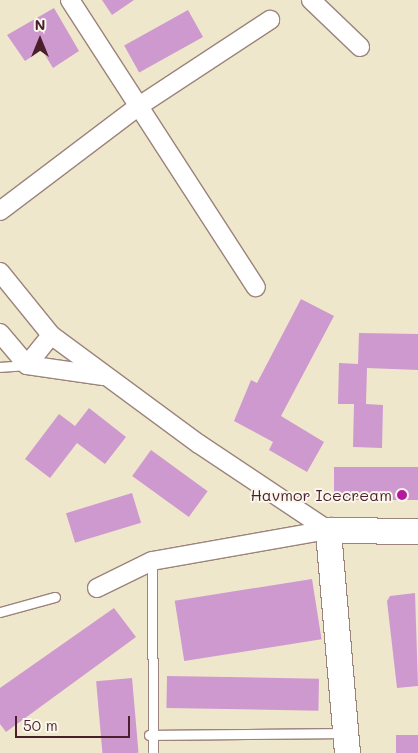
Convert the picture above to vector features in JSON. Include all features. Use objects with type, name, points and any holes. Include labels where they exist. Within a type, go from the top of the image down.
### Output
[{"type":"street","points":[[70,0],[256,287]]},
{"type":"street","points":[[312,0],[360,47]]},
{"type":"street","points":[[0,211],[139,106],[270,20]]},
{"type":"street","points":[[0,272],[51,335],[104,376],[328,530]]},
{"type":"street","points":[[0,333],[27,365],[104,376]]},
{"type":"street","points":[[27,365],[51,335]]},
{"type":"street","points":[[328,530],[346,743]]},
{"type":"street","points":[[98,588],[152,561],[328,530],[418,531]]},
{"type":"lane","points":[[0,367],[27,365]]},
{"type":"lane","points":[[152,561],[149,735],[153,753]]},
{"type":"lane","points":[[0,612],[55,597]]},
{"type":"lane","points":[[149,735],[346,743]]},
{"type":"building","points":[[102,0],[134,0],[112,15]]},
{"type":"building","points":[[54,8],[79,51],[53,68],[42,50],[25,61],[7,35]]},
{"type":"building","points":[[188,10],[203,37],[139,73],[124,45]]},
{"type":"building","points":[[301,299],[334,316],[281,416],[324,442],[307,472],[269,450],[273,442],[234,421],[251,380],[257,383]]},
{"type":"building","points":[[359,333],[418,334],[418,370],[367,368],[366,404],[383,405],[382,448],[353,447],[354,404],[338,404],[339,363],[358,364]]},
{"type":"building","points":[[89,408],[126,437],[105,464],[77,443],[50,478],[25,459],[59,414],[75,426]]},
{"type":"building","points":[[151,450],[208,491],[189,517],[132,476]]},
{"type":"building","points":[[334,467],[418,467],[418,500],[334,500]]},
{"type":"building","points":[[132,493],[141,523],[75,543],[66,513]]},
{"type":"building","points":[[312,579],[322,639],[184,661],[175,601]]},
{"type":"building","points":[[415,593],[418,686],[397,688],[387,601],[390,596]]},
{"type":"building","points":[[114,608],[136,637],[6,732],[0,724],[0,688]]},
{"type":"building","points":[[167,676],[319,679],[318,711],[166,708]]},
{"type":"building","points":[[132,678],[139,753],[102,753],[96,681]]},
{"type":"building","points":[[396,735],[418,735],[418,753],[396,753]]},
{"type":"place","name":"Havmor Icecream","points":[[402,495]]}]
